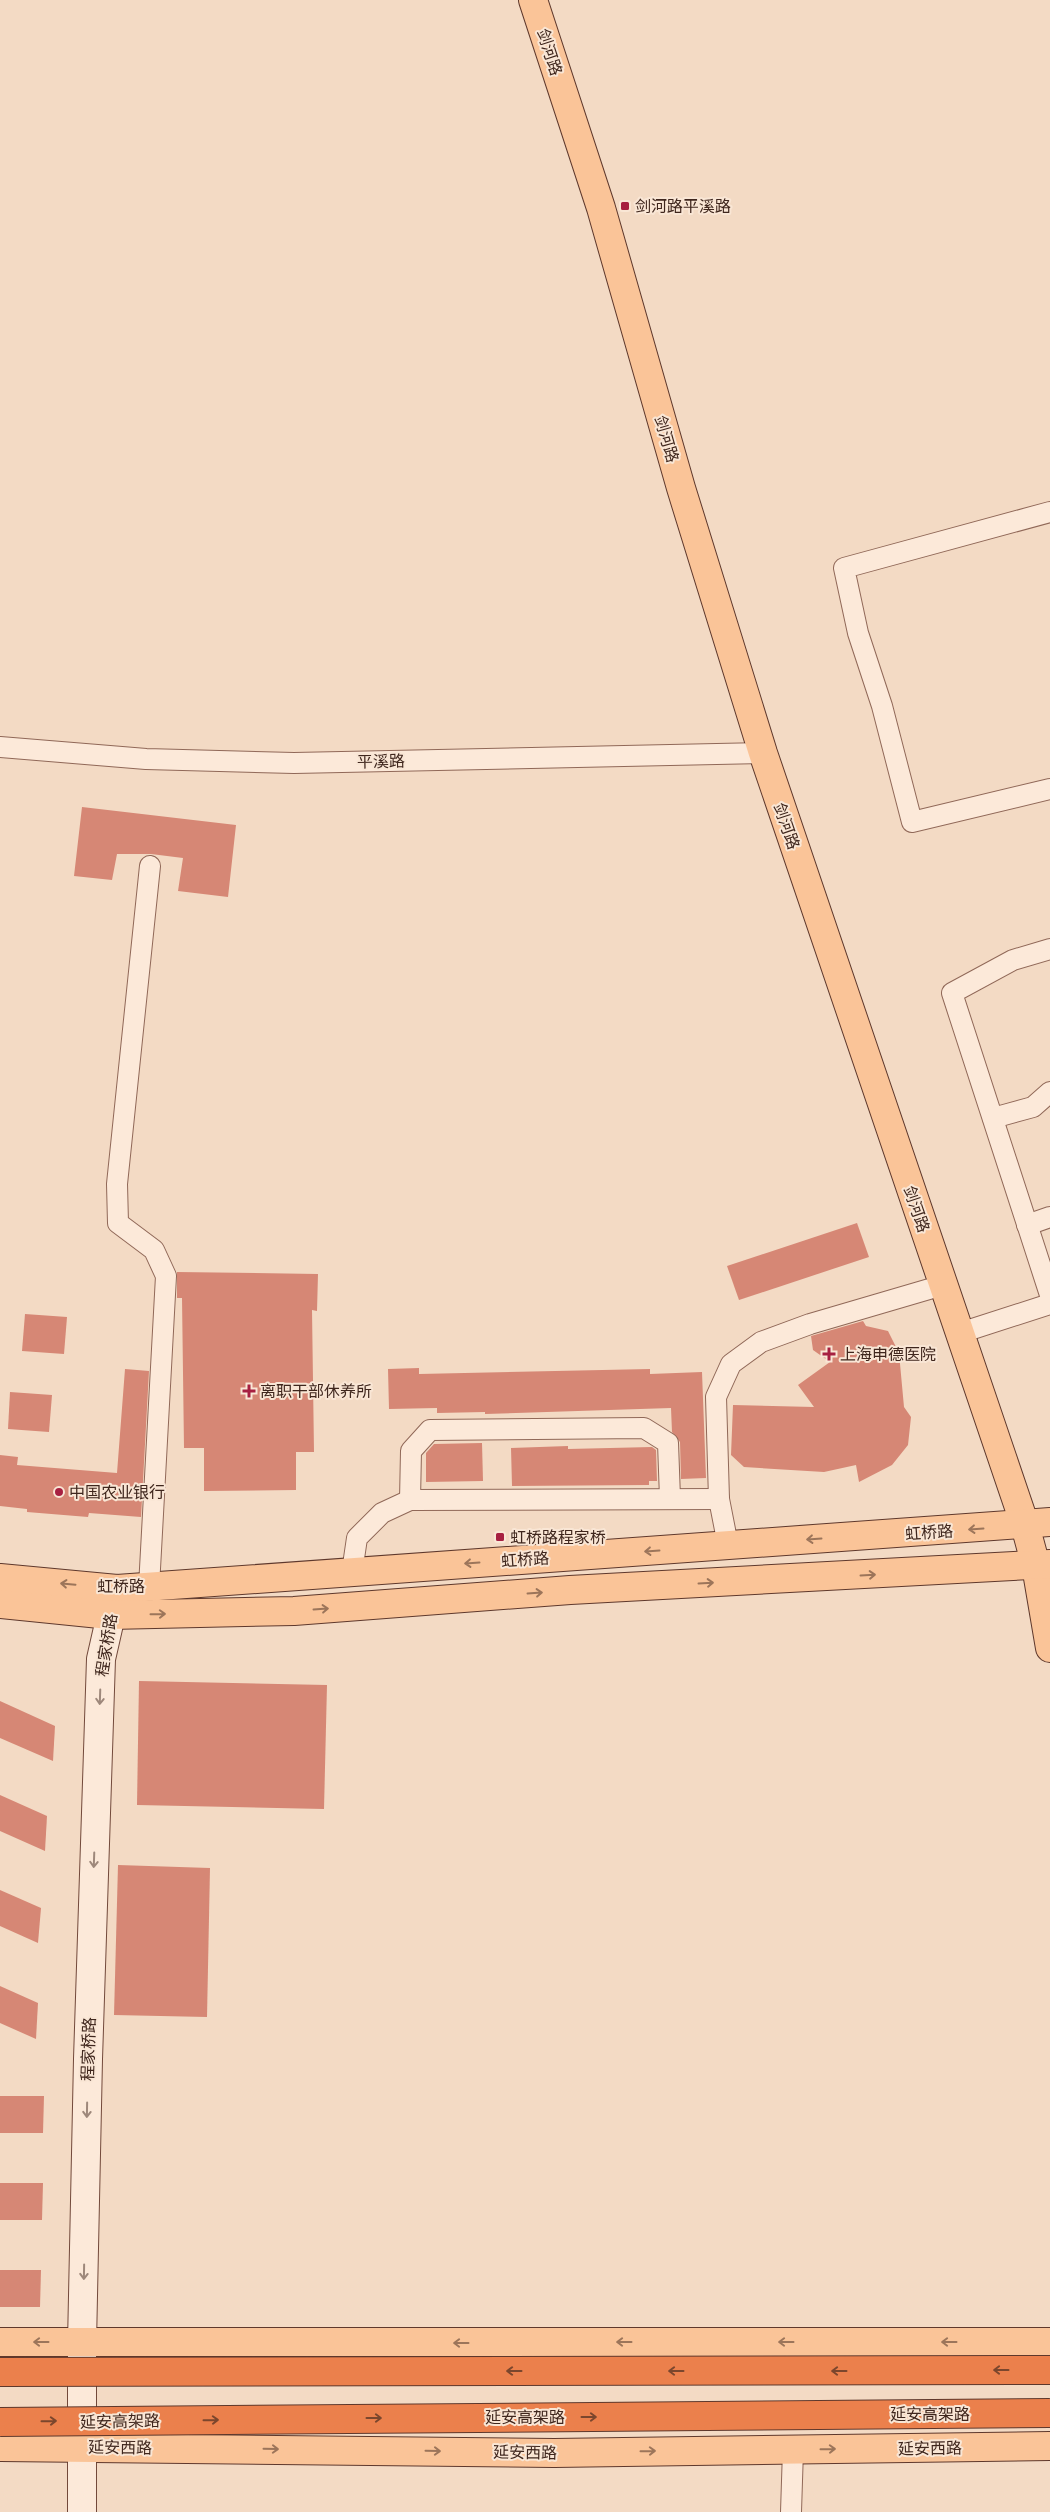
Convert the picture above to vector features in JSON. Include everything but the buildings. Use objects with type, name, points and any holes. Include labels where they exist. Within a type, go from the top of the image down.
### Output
[{"type":"highway","points":[[0,2372],[1050,2370]]},
{"type":"highway","name":"延安高架路","points":[[0,2422],[1050,2413]]},
{"type":"main road","name":"剑河路","points":[[533,0],[602,208],[681,488],[763,753],[960,1333],[1037,1524],[1043,1565],[1050,1648]]},
{"type":"main road","name":"虹桥路","points":[[0,1578],[113,1602],[149,1586],[1037,1524]]},
{"type":"main road","name":"虹桥路","points":[[0,1604],[113,1602],[294,1611],[580,1590],[1043,1565]]},
{"type":"main road","points":[[0,2342],[1050,2342]]},
{"type":"main road","name":"延安西路","points":[[0,2447],[82,2446],[554,2452],[1050,2446]]},
{"type":"street","points":[[1050,512],[844,568],[858,633],[882,706],[912,822],[1050,789]]},
{"type":"street","name":"平溪路","points":[[0,747],[146,758],[294,763],[763,753]]},
{"type":"street","points":[[149,1586],[166,1276],[154,1250],[118,1223],[117,1184],[150,866]]},
{"type":"street","points":[[1050,950],[1014,960],[952,993],[1050,1295]]},
{"type":"street","points":[[993,1118],[1033,1107],[1050,1092]]},
{"type":"street","points":[[1027,1225],[1050,1217]]},
{"type":"street","points":[[728,1545],[719,1499],[716,1397],[731,1364],[761,1342],[810,1324],[943,1285]]},
{"type":"street","points":[[960,1333],[1050,1304]]},
{"type":"street","points":[[410,1500],[410,1452],[430,1430],[644,1428],[668,1443],[670,1498]]},
{"type":"street","points":[[352,1572],[357,1538],[382,1513],[410,1500],[719,1499]]},
{"type":"street","name":"程家桥路","points":[[82,2512],[82,2343],[88,2059],[100,1668],[113,1602]]},
{"type":"street","points":[[791,2512],[792,2450]]},
{"type":"place","name":"剑河路平溪路","points":[[625,206]]},
{"type":"place","name":"上海申德医院","points":[[829,1354]]},
{"type":"place","name":"离职干部休养所","points":[[249,1391]]},
{"type":"place","name":"中国农业银行","points":[[59,1492]]},
{"type":"place","name":"虹桥路程家桥","points":[[500,1537]]}]
